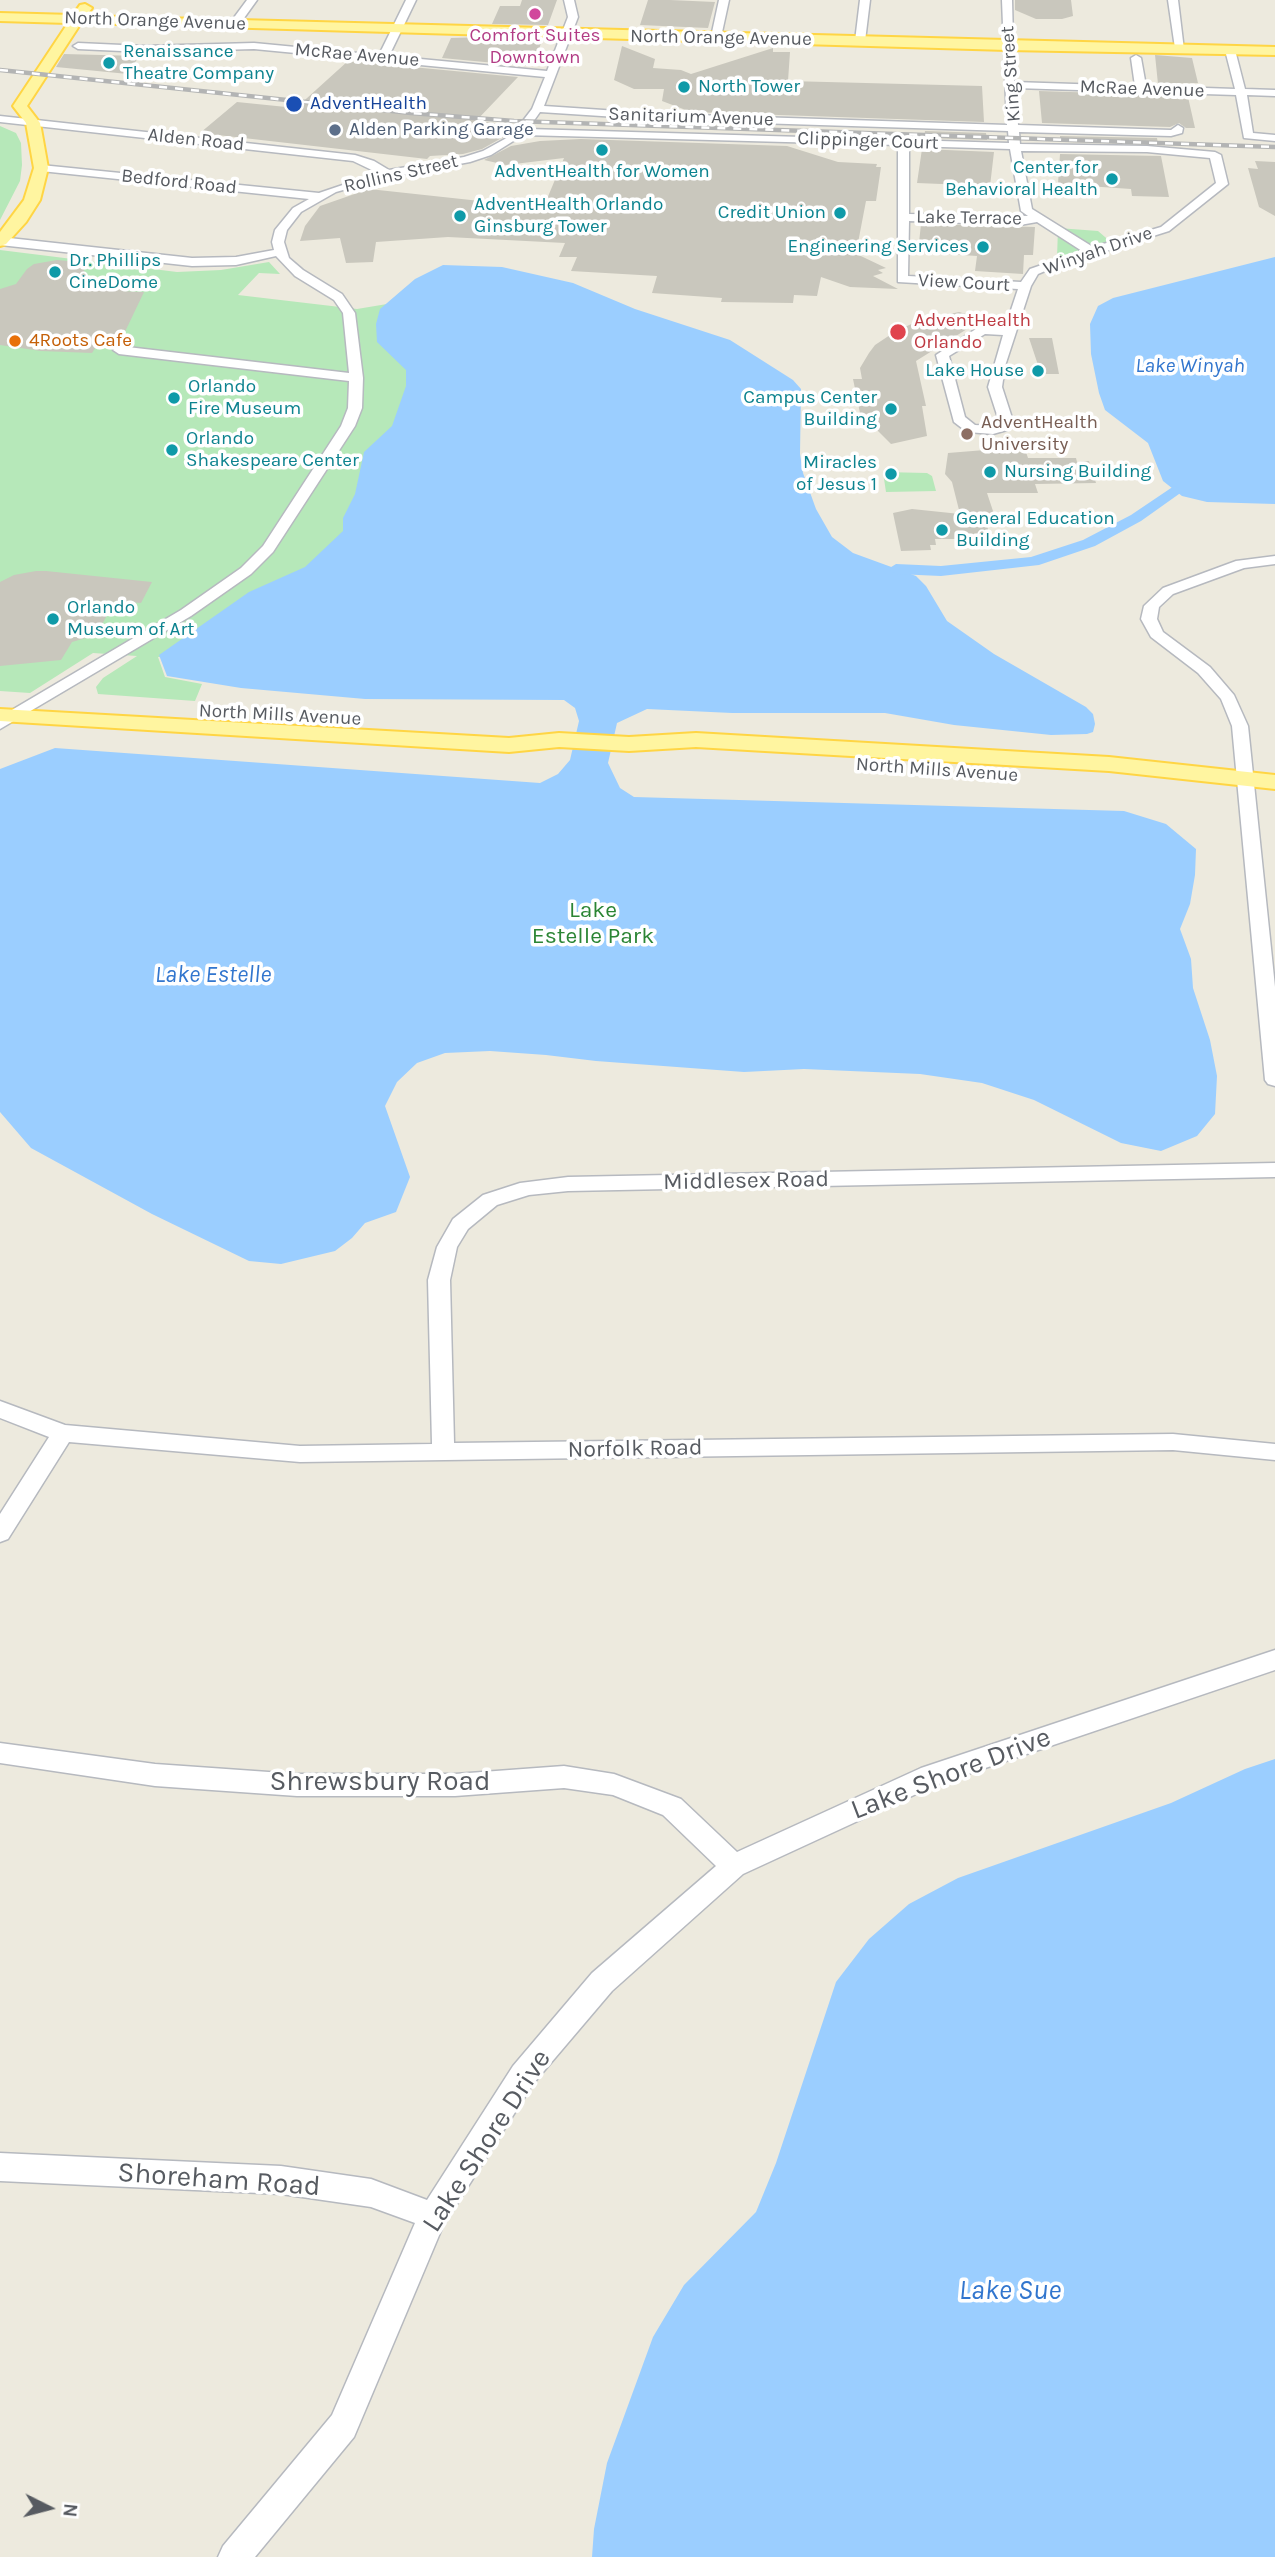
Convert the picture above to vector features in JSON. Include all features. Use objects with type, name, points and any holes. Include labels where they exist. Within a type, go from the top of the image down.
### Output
[{"type":"main road","points":[[0,241],[20,219],[32,200],[41,168],[33,123],[20,106],[28,90],[91,0]]},
{"type":"main road","points":[[75,50],[101,15]]},
{"type":"main road","name":"North Orange Avenue","points":[[0,17],[77,19],[101,15],[236,23],[567,34],[1275,51]]},
{"type":"main road","points":[[33,123],[43,105]]},
{"type":"main road","name":"North Mills Avenue","points":[[0,699],[515,729],[559,740]]},
{"type":"main road","name":"North Mills Avenue","points":[[5,718],[509,745],[559,740],[629,744],[692,755],[1111,781],[1275,782]]},
{"type":"street","points":[[236,23],[251,0]]},
{"type":"street","points":[[383,57],[411,0]]},
{"type":"street","name":"Rollins Street","points":[[280,252],[278,242],[289,218],[317,196],[387,174],[466,160],[488,153],[521,132],[537,109],[567,34],[573,13],[569,0]]},
{"type":"street","points":[[716,37],[724,0]]},
{"type":"street","points":[[860,41],[865,0]]},
{"type":"street","name":"King Street","points":[[1007,0],[1009,85],[1015,148],[1027,211],[1035,219]]},
{"type":"street","points":[[1173,0],[1180,48]]},
{"type":"street","name":"McRae Avenue","points":[[75,50],[186,49],[239,45],[551,75]]},
{"type":"street","points":[[1230,50],[1241,92],[1248,136],[1275,138]]},
{"type":"street","points":[[1136,58],[1141,89]]},
{"type":"street","name":"McRae Avenue","points":[[1009,85],[1275,93]]},
{"type":"street","points":[[0,114],[20,106]]},
{"type":"street","name":"Sanitarium Avenue","points":[[537,109],[663,117],[1171,133],[1178,131],[1178,128]]},
{"type":"street","name":"Alden Road","points":[[0,119],[355,158],[370,163],[387,174]]},
{"type":"street","points":[[39,146],[62,132],[85,128]]},
{"type":"street","name":"Clippinger Court","points":[[521,132],[904,142],[1015,148],[1147,149],[1215,155]]},
{"type":"street","points":[[903,213],[904,142]]},
{"type":"street","name":"Winyah Drive","points":[[1009,332],[983,330],[942,355],[958,419],[972,429],[993,430],[1002,427],[1006,421],[995,387],[1009,332],[1025,286],[1034,272],[1048,265],[1164,229],[1218,190],[1223,178],[1215,155]]},
{"type":"street","name":"Bedford Road","points":[[41,168],[317,196]]},
{"type":"street","name":"Lake Terrace","points":[[903,213],[1020,221],[1035,219]]},
{"type":"street","name":"View Court","points":[[903,213],[902,279],[1025,286]]},
{"type":"street","points":[[1035,219],[1091,252]]},
{"type":"street","points":[[0,241],[192,262],[236,261],[280,252],[288,264],[332,292],[344,304],[352,330],[356,378],[355,408],[348,426],[268,549],[246,571],[186,613],[40,701],[5,718]]},
{"type":"street","points":[[119,350],[356,378]]},
{"type":"street","points":[[1275,560],[1241,564],[1168,591],[1152,606],[1149,619],[1156,634],[1204,670],[1228,698],[1240,726],[1275,1080]]},
{"type":"street","name":"Middlesex Road","points":[[443,1452],[439,1279],[447,1248],[460,1224],[490,1200],[527,1188],[568,1184],[1275,1170]]},
{"type":"street","name":"Norfolk Road","points":[[0,1409],[63,1433],[300,1454],[1173,1442],[1275,1452]]},
{"type":"street","points":[[0,1533],[63,1433]]},
{"type":"street","name":"Lake Shore Drive","points":[[239,2555],[343,2426],[433,2216],[523,2075],[602,1982],[734,1866],[930,1776],[1275,1660]]},
{"type":"street","name":"Shrewsbury Road","points":[[0,1753],[155,1775],[297,1785],[455,1785],[564,1777],[614,1785],[671,1807],[734,1866]]},
{"type":"street","name":"Shoreham Road","points":[[0,2167],[281,2180],[371,2193],[433,2216]]},
{"type":"green space","points":[[0,126],[16,133],[21,143],[22,165],[20,181],[0,220]]},
{"type":"green space","points":[[1058,228],[1098,231],[1112,243],[1057,258]]},
{"type":"green space","points":[[0,250],[177,272],[221,270],[269,262],[280,274],[259,273],[238,295],[357,309],[387,304],[405,288],[415,350],[387,516],[210,659],[158,657],[165,677],[202,684],[195,701],[98,694],[96,687],[103,678],[137,656],[93,653],[30,693],[0,691]]},
{"type":"green space","points":[[883,472],[927,473],[932,476],[936,491],[886,492]]},
{"type":"water","name":"Lake Winyah","points":[[1275,257],[1275,504],[1207,502],[1182,496],[1163,481],[1148,443],[1105,410],[1091,354],[1090,324],[1098,306],[1113,298]]},
{"type":"water","name":"Lake Estelle","points":[[443,265],[502,267],[573,283],[635,309],[730,340],[793,380],[801,389],[800,454],[803,473],[816,509],[832,537],[853,553],[916,576],[926,586],[947,621],[994,654],[1086,707],[1093,714],[1095,724],[1093,732],[1087,734],[1051,735],[954,725],[885,713],[732,713],[647,709],[617,723],[608,763],[620,788],[634,797],[1124,811],[1166,824],[1196,849],[1190,904],[1180,929],[1191,959],[1193,988],[1210,1040],[1217,1076],[1215,1114],[1197,1136],[1161,1151],[1121,1143],[1034,1100],[982,1083],[920,1074],[804,1069],[744,1072],[490,1051],[445,1053],[417,1063],[397,1082],[385,1106],[410,1177],[396,1212],[365,1223],[335,1251],[281,1264],[249,1261],[152,1214],[31,1148],[0,1112],[0,769],[55,748],[540,783],[558,774],[570,760],[579,721],[575,708],[564,700],[365,699],[241,688],[167,676],[159,655],[249,592],[305,567],[343,531],[343,518],[355,494],[364,452],[392,426],[406,386],[406,370],[377,342],[376,324],[380,309],[415,279]]},
{"type":"water","name":"Lake Sue","points":[[1275,1759],[1275,2557],[592,2557],[594,2529],[607,2463],[653,2337],[684,2285],[756,2212],[776,2163],[836,1982],[869,1939],[909,1904],[958,1878],[1171,1803],[1245,1769]]},
{"type":"building","name":"Comfort Suites Downtown","points":[[522,0],[557,0],[548,25],[492,24],[500,6],[520,6]]},
{"type":"building","points":[[648,0],[715,2],[708,28],[640,25]]},
{"type":"building","points":[[1015,0],[1071,0],[1073,16],[1062,19],[1036,19],[1015,10]]},
{"type":"building","points":[[451,38],[542,39],[537,57],[527,66],[442,58]]},
{"type":"building","points":[[622,46],[655,59],[653,68],[681,70],[691,74],[773,48],[773,52],[790,52],[788,81],[982,86],[984,122],[691,112],[662,101],[664,89],[634,89],[614,80]]},
{"type":"building","name":"Renaissance Theatre Company","points":[[64,54],[139,56],[128,74],[56,67]]},
{"type":"building","points":[[1155,55],[1192,58],[1198,83],[1158,84]]},
{"type":"building","points":[[348,61],[518,77],[476,121],[513,125],[507,135],[482,149],[463,154],[430,156],[427,159],[200,133],[237,102],[296,108]]},
{"type":"building","points":[[1039,91],[1194,96],[1188,97],[1195,128],[1186,128],[1179,123],[1170,127],[1042,123]]},
{"type":"building","points":[[925,131],[986,133],[987,140],[924,138]]},
{"type":"building","points":[[1060,136],[1157,138],[1158,144],[1060,142]]},
{"type":"building","name":"AdventHealth Orlando","points":[[581,139],[787,146],[838,162],[877,164],[876,167],[881,167],[876,201],[866,201],[857,248],[842,247],[886,268],[878,270],[883,273],[873,276],[898,289],[850,287],[821,277],[817,296],[794,295],[793,303],[721,302],[722,298],[652,293],[657,276],[571,271],[577,257],[559,257],[565,243],[448,237],[376,242],[373,262],[346,263],[340,238],[300,241],[305,226],[320,206],[369,189],[480,201],[475,208],[542,211],[564,158],[506,165],[484,160],[511,146]]},
{"type":"building","points":[[922,149],[994,152],[990,186],[917,183]]},
{"type":"building","name":"Center for Behavioral Health","points":[[1060,154],[1161,156],[1169,197],[1132,196],[1131,189],[1058,184]]},
{"type":"building","points":[[1255,161],[1275,162],[1275,216],[1259,207],[1248,168],[1258,169]]},
{"type":"building","name":"Engineering Services","points":[[921,224],[1035,227],[1033,255],[1024,255],[1023,274],[975,271],[977,256],[918,252]]},
{"type":"building","points":[[57,260],[83,267],[88,283],[127,285],[123,291],[144,292],[122,338],[102,337],[92,353],[41,351],[0,345],[0,289],[16,284],[34,264]]},
{"type":"building","points":[[959,312],[983,319],[916,361],[926,406],[922,406],[927,436],[891,444],[860,413],[853,379],[862,379],[860,368],[869,353],[875,345],[896,331],[918,321]]},
{"type":"building","points":[[1029,338],[1052,338],[1059,374],[1041,374]]},
{"type":"building","points":[[985,450],[1026,452],[1028,458],[1076,458],[1077,462],[1089,461],[1096,483],[1035,484],[1038,493],[987,493],[995,517],[995,520],[986,520],[990,539],[935,539],[936,545],[930,545],[931,550],[901,551],[893,513],[912,509],[960,514],[952,482],[945,474],[948,453]]},
{"type":"building","name":"Orlando Museum of Art","points":[[36,571],[152,582],[141,603],[115,601],[96,635],[72,642],[61,660],[0,666],[0,582],[14,575]]},
{"type":"waterway","points":[[896,569],[941,571],[1033,562],[1089,543],[1136,518],[1174,491]]},
{"type":"railway","points":[[0,70],[411,113],[514,121],[1275,147]]},
{"type":"place","name":"Comfort Suites Downtown","points":[[535,14]]},
{"type":"place","name":"Renaissance Theatre Company","points":[[109,63]]},
{"type":"place","name":"North Tower","points":[[684,87]]},
{"type":"place","name":"AdventHealth","points":[[294,104]]},
{"type":"place","name":"Alden Parking Garage","points":[[335,130]]},
{"type":"place","name":"AdventHealth for Women","points":[[602,150]]},
{"type":"place","name":"Center for Behavioral Health","points":[[1112,179]]},
{"type":"place","name":"Credit Union","points":[[840,213]]},
{"type":"place","name":"AdventHealth Orlando Ginsburg Tower","points":[[460,216]]},
{"type":"place","name":"Engineering Services","points":[[983,247]]},
{"type":"place","name":"Dr. Phillips CineDome","points":[[55,272]]},
{"type":"place","name":"AdventHealth Orlando","points":[[898,332]]},
{"type":"place","name":"4Roots Cafe","points":[[15,341]]},
{"type":"place","name":"Lake House","points":[[1038,371]]},
{"type":"place","name":"Orlando Fire Museum","points":[[174,398]]},
{"type":"place","name":"Campus Center Building","points":[[891,409]]},
{"type":"place","name":"AdventHealth University","points":[[967,434]]},
{"type":"place","name":"Orlando Shakespeare Center","points":[[172,450]]},
{"type":"place","name":"Nursing Building","points":[[990,472]]},
{"type":"place","name":"Miracles of Jesus 1","points":[[891,474]]},
{"type":"place","name":"General Education Building","points":[[942,530]]},
{"type":"place","name":"Orlando Museum of Art","points":[[53,619]]},
{"type":"park label","name":"Lake Estelle Park","points":[[593,923]]}]
